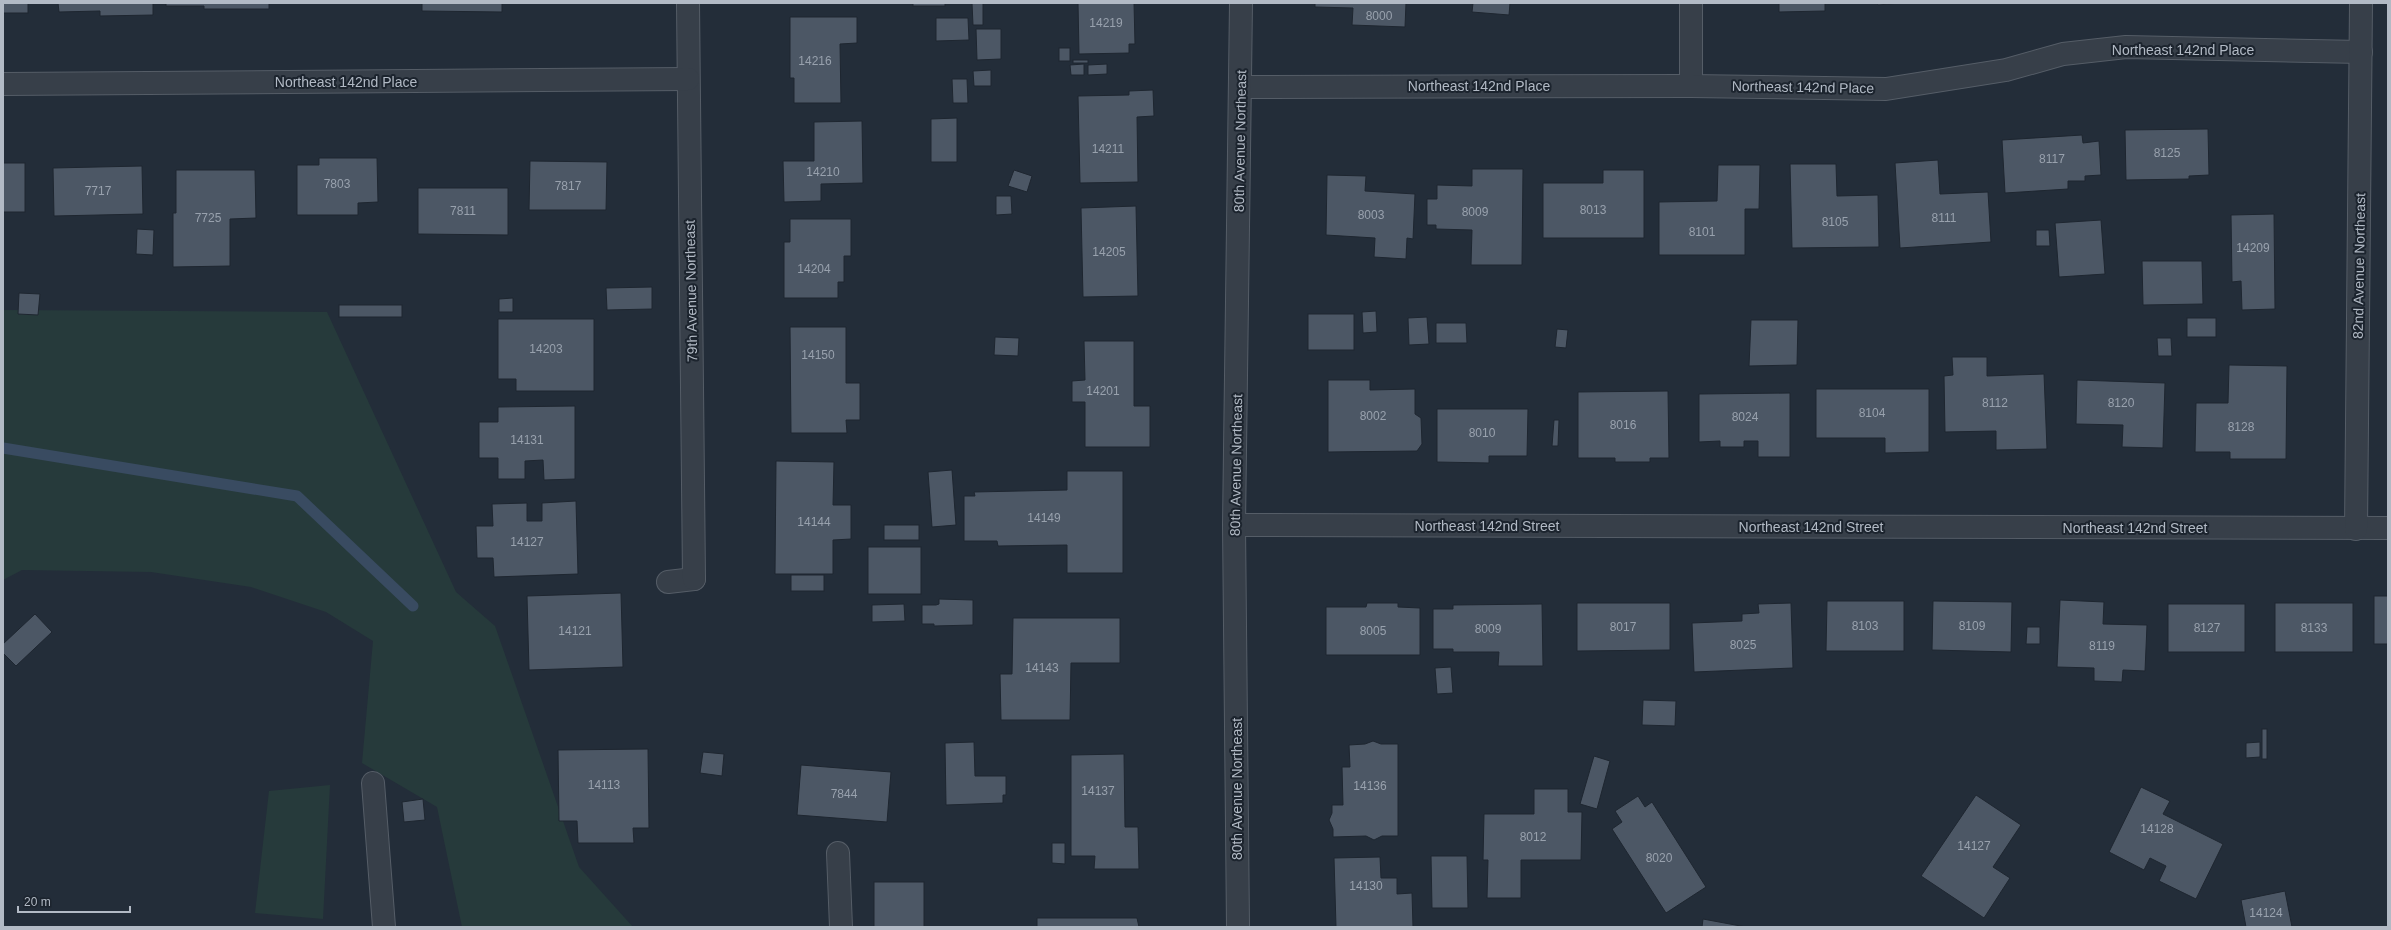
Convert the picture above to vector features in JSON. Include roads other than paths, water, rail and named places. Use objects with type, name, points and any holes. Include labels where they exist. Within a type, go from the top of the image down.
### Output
[{"type":"street","name":"79th Avenue Northeast","points":[[668,582],[694,579],[688,3]]},
{"type":"street","name":"80th Avenue Northeast","points":[[1238,927],[1234,525],[1241,3]]},
{"type":"street","points":[[1691,3],[1691,86]]},
{"type":"street","name":"82nd Avenue Northeast","points":[[2356,529],[2361,3]]},
{"type":"street","name":"Northeast 142nd Place","points":[[1241,87],[1691,86],[1886,88],[2006,70],[2063,54],[2126,47],[2361,52]]},
{"type":"street","name":"Northeast 142nd Place","points":[[3,84],[688,79]]},
{"type":"street","name":"Northeast 142nd Street","points":[[1234,525],[2388,528]]},
{"type":"street","points":[[373,784],[384,927]]},
{"type":"street","points":[[838,854],[841,927]]},
{"type":"waterway","points":[[3,448],[297,496],[413,606]]}]
